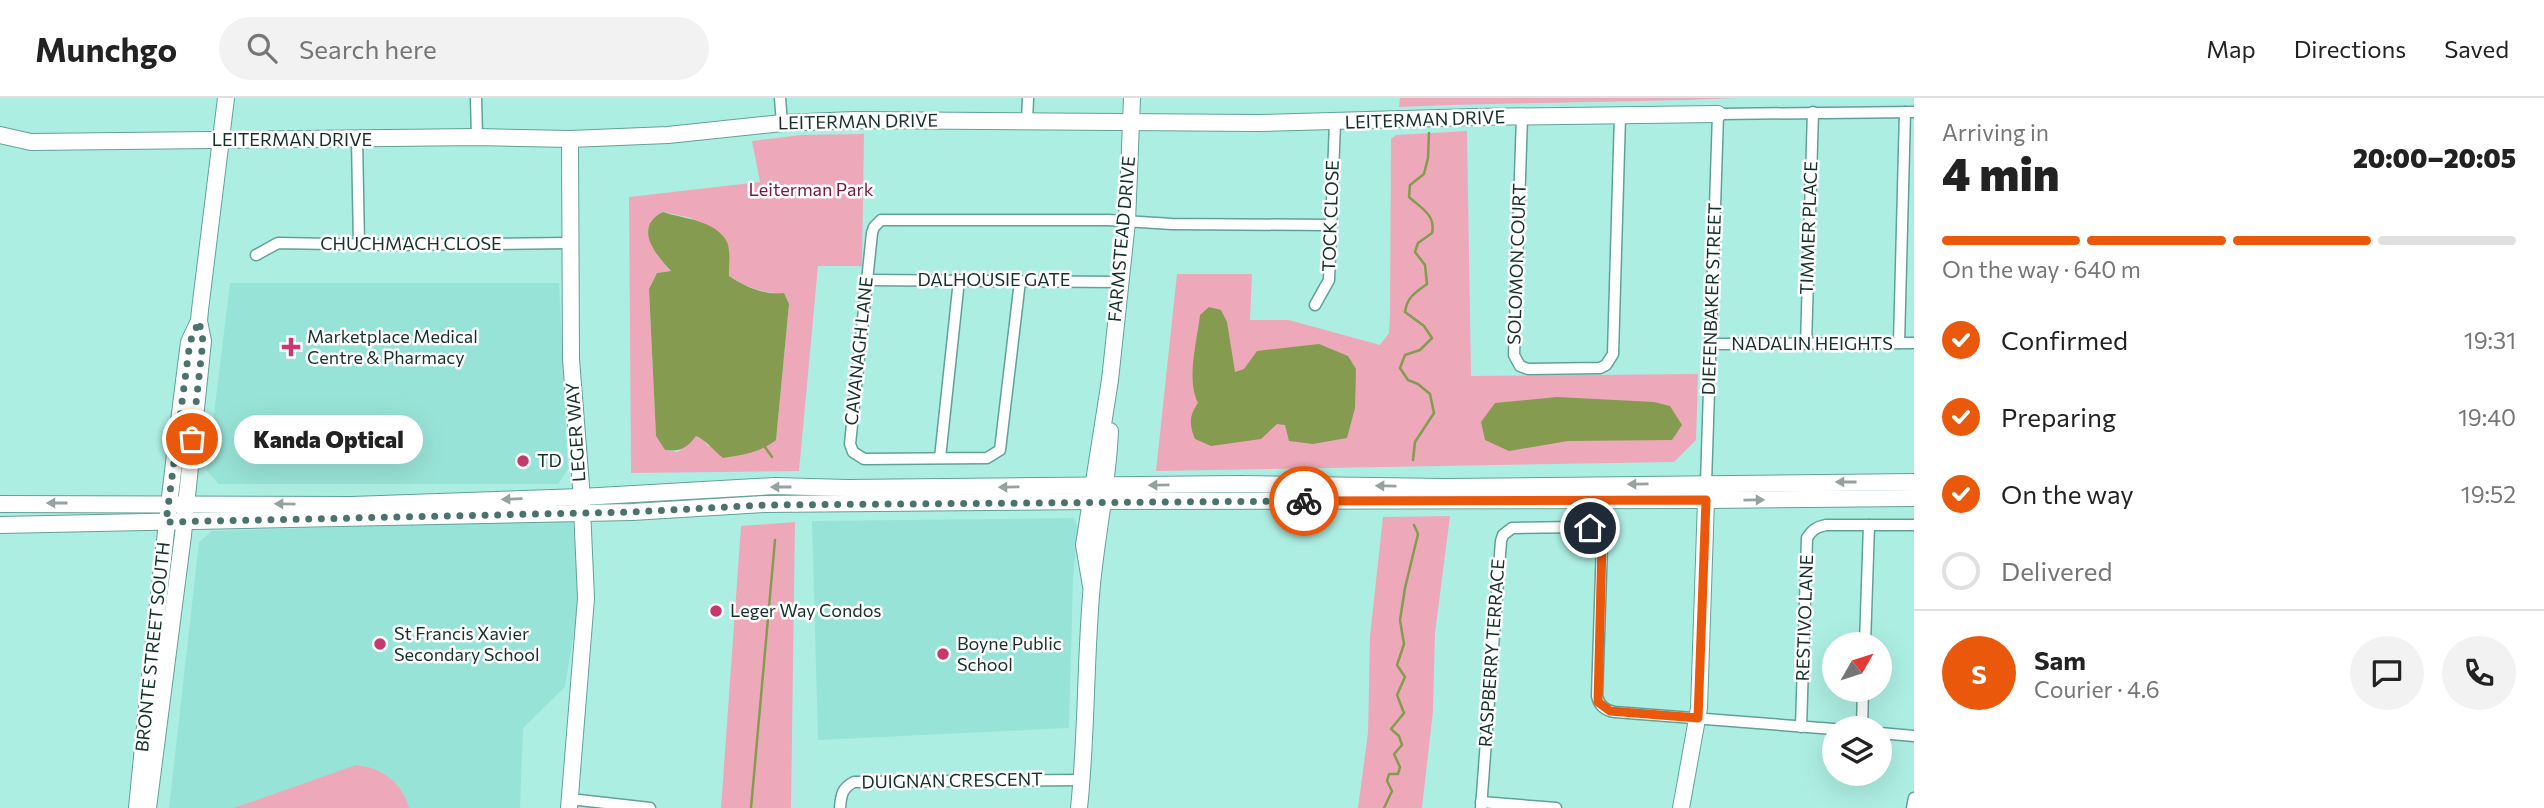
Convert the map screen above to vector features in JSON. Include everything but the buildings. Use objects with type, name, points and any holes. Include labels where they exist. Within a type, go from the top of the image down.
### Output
[{"type":"main road","name":"BRONTE STREET SOUTH","points":[[137,808],[168,503],[190,342],[199,321],[226,98]]},
{"type":"main road","name":"FARMSTEAD DRIVE","points":[[1079,808],[1091,586],[1084,545],[1097,493],[1109,463],[1110,380],[1127,222],[1132,98]]},
{"type":"main road","name":"LEITERMAN DRIVE","points":[[0,135],[31,142],[477,137],[570,139],[668,135],[782,123],[855,120],[1335,122],[1718,114]]},
{"type":"main road","name":"LEGER WAY","points":[[570,139],[571,359],[586,598],[570,804]]},
{"type":"main road","name":"BRONTE STREET SOUTH","points":[[148,808],[203,341],[199,321]]},
{"type":"main road","points":[[1097,493],[1241,484],[1445,487],[1914,482]]},
{"type":"main road","points":[[0,525],[183,522],[581,505],[775,486],[1097,493],[1706,500],[1914,498]]},
{"type":"main road","points":[[1681,808],[1698,718],[1706,500]]},
{"type":"main road","points":[[0,504],[581,505]]},
{"type":"street","points":[[476,98],[477,137]]},
{"type":"street","points":[[780,98],[782,123]]},
{"type":"street","points":[[1027,121],[1028,98]]},
{"type":"street","name":"TIMMER PLACE","points":[[1806,344],[1813,112]]},
{"type":"street","points":[[1718,114],[1909,112],[1909,174],[1901,233],[1899,343]]},
{"type":"street","name":"DIEFENBAKER STREET","points":[[1706,483],[1718,114]]},
{"type":"street","name":"SOLOMON COURT","points":[[1522,117],[1514,355],[1520,366],[1528,369],[1600,368],[1611,360],[1620,116]]},
{"type":"street","name":"TOCK CLOSE","points":[[1315,305],[1329,280],[1335,122]]},
{"type":"street","points":[[357,140],[359,245]]},
{"type":"street","name":"CAVANAGH LANE","points":[[1020,281],[1003,443],[1000,450],[987,458],[864,459],[853,452],[850,444],[867,280],[874,227],[881,220],[1331,225]]},
{"type":"street","points":[[1901,233],[1914,233]]},
{"type":"street","name":"CHUCHMACH CLOSE","points":[[256,255],[278,243],[569,243]]},
{"type":"street","name":"DALHOUSIE GATE","points":[[867,280],[1120,282]]},
{"type":"street","points":[[940,458],[959,280]]},
{"type":"street","name":"NADALIN HEIGHTS","points":[[1710,344],[1914,343]]},
{"type":"street","points":[[1865,632],[1868,525]]},
{"type":"street","name":"RESTIVO LANE","points":[[1801,727],[1807,538],[1810,532],[1820,526],[1914,525]]},
{"type":"street","name":"RASPBERRY TERRACE","points":[[1481,805],[1501,541],[1503,535],[1512,528],[1583,527],[1590,528],[1600,537],[1597,696],[1601,706],[1610,711],[1698,718]]},
{"type":"street","points":[[1698,718],[1822,728]]},
{"type":"street","points":[[1892,734],[1914,736]]},
{"type":"street","name":"DUIGNAN CRESCENT","points":[[840,808],[842,792],[853,782],[1082,780]]},
{"type":"street","points":[[1912,808],[1914,798]]},
{"type":"street","points":[[570,804],[650,808]]},
{"type":"street","points":[[1481,805],[1556,808]]},
{"type":"shaded area","points":[[663,212],[699,221],[715,229],[727,242],[729,276],[755,289],[784,293],[789,304],[776,440],[757,451],[723,458],[696,436],[683,448],[665,450],[656,436],[649,289],[657,273],[671,271],[654,249],[648,233],[654,218]]},
{"type":"shaded area","points":[[230,283],[559,283],[568,469],[558,484],[219,484],[207,471]]},
{"type":"shaded area","points":[[1209,307],[1221,310],[1227,322],[1235,372],[1244,369],[1257,351],[1319,344],[1348,356],[1356,369],[1355,408],[1347,438],[1313,444],[1289,441],[1285,425],[1277,424],[1261,439],[1211,446],[1195,439],[1191,424],[1198,403],[1193,383],[1193,360],[1200,315]]},
{"type":"shaded area","points":[[1557,397],[1654,402],[1670,406],[1682,425],[1672,440],[1568,441],[1509,451],[1485,440],[1481,422],[1495,403]]},
{"type":"shaded area","name":"Boyne Public School","points":[[1074,518],[1078,528],[1073,579],[1069,728],[818,740],[812,521]]},
{"type":"shaded area","name":"St Francis Xavier Secondary School","points":[[573,520],[579,601],[565,687],[523,728],[520,808],[169,808],[199,542],[212,531]]},
{"type":"green space","points":[[1400,98],[1738,98],[1399,107]]},
{"type":"green space","points":[[1467,131],[1471,376],[1698,374],[1696,440],[1674,462],[1156,471],[1177,274],[1252,274],[1250,320],[1289,320],[1380,345],[1389,333],[1391,139],[1396,135]]},
{"type":"green space","name":"Leiterman Park","points":[[864,134],[862,266],[818,266],[799,471],[631,473],[629,197],[760,182],[752,141],[801,135]],"holes":[[[663,212],[691,218],[730,259],[729,276],[755,289],[784,293],[789,304],[776,440],[708,446],[703,439],[696,436],[678,452],[665,450],[656,436],[649,289],[657,273],[671,271],[655,252],[648,228]]]},
{"type":"green space","points":[[1450,516],[1435,633],[1433,711],[1422,808],[1358,808],[1368,733],[1370,636],[1383,517]]},
{"type":"green space","points":[[795,522],[791,808],[721,808],[741,526]]},
{"type":"green space","points":[[356,765],[374,769],[390,778],[401,791],[409,808],[234,808]]},
{"type":"waterway","points":[[1413,460],[1415,442],[1434,413],[1430,394],[1408,380],[1400,368],[1405,355],[1420,350],[1432,338],[1424,326],[1405,312],[1410,299],[1427,284],[1425,265],[1415,252],[1418,243],[1432,233],[1432,221],[1409,197],[1410,185],[1424,174],[1429,133]]},
{"type":"waterway","points":[[765,447],[772,457]]},
{"type":"waterway","points":[[1384,808],[1392,791],[1387,781],[1389,774],[1398,774],[1400,767],[1394,754],[1402,745],[1399,736],[1391,729],[1404,713],[1397,695],[1405,677],[1397,665],[1404,644],[1400,620],[1405,588],[1418,534],[1414,525]]},
{"type":"waterway","points":[[751,808],[775,540]]},
{"type":"way so far","points":[[192,439],[203,341],[199,321],[190,342],[166,522],[632,512],[765,505],[1304,501]]},
{"type":"place","name":"Marketplace Medical Centre & Pharmacy","points":[[291,347]]},
{"type":"place","name":"Kanda Optical","points":[[192,439]]},
{"type":"place","name":"TD","points":[[523,461]]},
{"type":"place","name":"Leger Way Condos","points":[[716,611]]},
{"type":"place","name":"St Francis Xavier Secondary School","points":[[380,644]]},
{"type":"place","name":"Boyne Public School","points":[[943,654]]},
{"type":"route","points":[[1304,501],[1706,500],[1698,718],[1610,711],[1598,702],[1602,543],[1600,537],[1590,528]]}]
